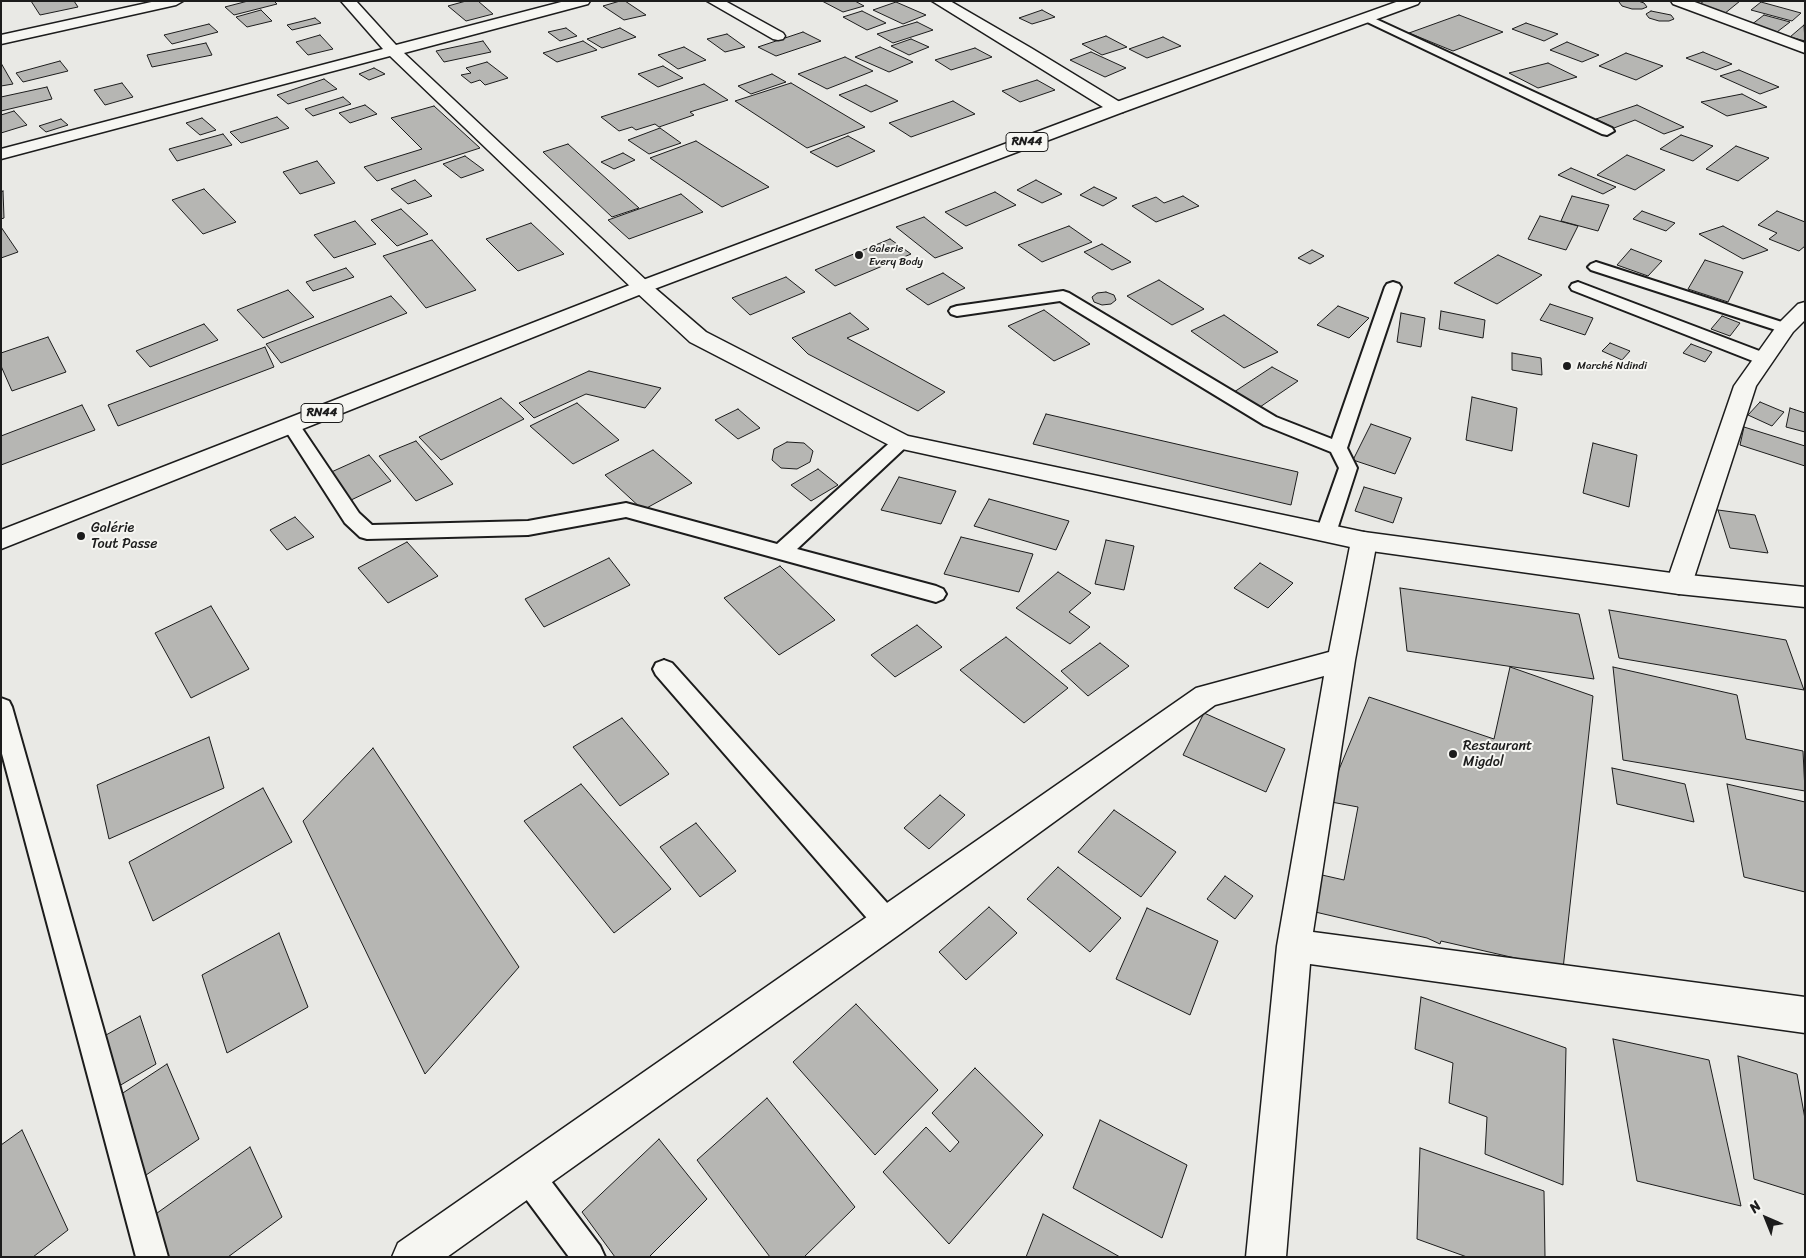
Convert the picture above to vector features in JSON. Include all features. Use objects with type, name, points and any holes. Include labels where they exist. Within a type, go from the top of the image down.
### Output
[{"type":"street","points":[[1,40],[176,1]]},
{"type":"street","points":[[348,1],[392,50],[642,287],[698,337],[901,442],[1364,541],[1679,584],[1805,597]]},
{"type":"street","points":[[1,154],[583,1]]},
{"type":"street","points":[[714,1],[778,36]]},
{"type":"street","points":[[939,1],[1026,51],[1117,108]]},
{"type":"street","name":"RN44","points":[[1,540],[642,287],[1117,108],[1413,1]]},
{"type":"street","points":[[1678,1],[1805,48]]},
{"type":"street","points":[[1679,584],[1744,386],[1785,328],[1805,308]]},
{"type":"street","points":[[1266,1257],[1294,946],[1364,541]]},
{"type":"street","points":[[412,1257],[888,924],[1206,696],[1342,660]]},
{"type":"street","points":[[1294,946],[1805,1015]]},
{"type":"lane","points":[[1367,18],[1607,131]]},
{"type":"lane","points":[[1596,267],[1785,328]]},
{"type":"lane","points":[[1338,448],[1393,287]]},
{"type":"lane","points":[[1578,287],[1764,359]]},
{"type":"lane","points":[[958,311],[1063,296],[1270,421],[1338,448],[1348,468],[1326,533]]},
{"type":"lane","points":[[290,426],[352,518],[367,532],[528,528],[626,510],[936,594]]},
{"type":"lane","points":[[781,552],[901,442]]},
{"type":"lane","points":[[664,669],[888,924]]},
{"type":"lane","points":[[1,707],[152,1257]]},
{"type":"lane","points":[[528,1176],[589,1257]]},
{"type":"building","points":[[31,1],[74,1],[78,7],[40,15]]},
{"type":"building","points":[[248,1],[274,1],[277,4],[234,15],[225,7]]},
{"type":"building","points":[[466,1],[478,1],[493,14],[466,21],[448,6]]},
{"type":"building","points":[[625,1],[646,15],[624,20],[603,6]]},
{"type":"building","points":[[822,1],[855,1],[864,6],[843,12]]},
{"type":"building","points":[[1638,1],[1644,3],[1647,7],[1632,9],[1622,6],[1619,2]]},
{"type":"building","points":[[1704,1],[1740,1],[1724,14],[1697,6]]},
{"type":"building","points":[[896,2],[926,15],[903,24],[873,10]]},
{"type":"building","points":[[1761,2],[1801,13],[1792,21],[1751,10]]},
{"type":"building","points":[[261,10],[272,21],[247,27],[236,17]]},
{"type":"building","points":[[1042,10],[1055,17],[1032,24],[1019,18]]},
{"type":"building","points":[[862,11],[886,23],[867,30],[843,17]]},
{"type":"building","points":[[1651,11],[1671,15],[1674,19],[1659,21],[1649,18],[1646,14]]},
{"type":"building","points":[[1459,15],[1503,32],[1453,51],[1409,33]]},
{"type":"building","points":[[1764,15],[1790,22],[1777,32],[1751,25]]},
{"type":"building","points":[[315,18],[321,23],[292,30],[287,25]]},
{"type":"building","points":[[917,22],[933,30],[893,43],[877,34]]},
{"type":"building","points":[[1526,23],[1558,34],[1544,41],[1512,29]]},
{"type":"building","points":[[209,24],[218,32],[172,44],[164,35]]},
{"type":"building","points":[[1804,25],[1805,41],[1790,37]]},
{"type":"building","points":[[566,28],[577,36],[560,41],[548,32]]},
{"type":"building","points":[[620,28],[636,37],[602,48],[587,39]]},
{"type":"building","points":[[803,32],[821,41],[776,56],[758,47]]},
{"type":"building","points":[[727,34],[745,47],[725,52],[707,39]]},
{"type":"building","points":[[320,35],[333,49],[308,55],[296,42]]},
{"type":"building","points":[[1106,36],[1127,47],[1102,55],[1082,44]]},
{"type":"building","points":[[1163,37],[1181,46],[1147,58],[1129,49]]},
{"type":"building","points":[[911,39],[929,47],[909,55],[891,46]]},
{"type":"building","points":[[483,41],[491,52],[444,62],[436,51]]},
{"type":"building","points":[[583,41],[597,50],[557,62],[543,53]]},
{"type":"building","points":[[1567,42],[1599,55],[1582,62],[1550,50]]},
{"type":"building","points":[[206,43],[212,55],[152,67],[147,55]]},
{"type":"building","points":[[684,47],[706,60],[678,69],[658,55]]},
{"type":"building","points":[[880,47],[913,62],[889,72],[855,57]]},
{"type":"building","points":[[975,48],[992,57],[951,70],[935,60]]},
{"type":"building","points":[[1091,52],[1126,68],[1105,77],[1070,60]]},
{"type":"building","points":[[1703,52],[1732,64],[1716,70],[1686,58]]},
{"type":"building","points":[[1626,53],[1663,66],[1636,80],[1599,66]]},
{"type":"building","points":[[845,57],[873,71],[827,89],[798,74]]},
{"type":"building","points":[[60,61],[68,71],[23,82],[16,73]]},
{"type":"building","points":[[487,62],[508,78],[485,85],[480,80],[471,83],[461,75],[471,73],[466,68]]},
{"type":"building","points":[[1,63],[13,84],[1,86]]},
{"type":"building","points":[[1548,63],[1577,77],[1538,88],[1509,73]]},
{"type":"building","points":[[663,66],[683,78],[658,87],[638,74]]},
{"type":"building","points":[[374,68],[385,74],[369,80],[359,74]]},
{"type":"building","points":[[1739,70],[1779,87],[1760,94],[1720,76]]},
{"type":"building","points":[[772,74],[786,82],[751,94],[738,86]]},
{"type":"building","points":[[324,79],[337,89],[288,104],[277,95]]},
{"type":"building","points":[[1037,80],[1055,90],[1020,102],[1002,91]]},
{"type":"building","points":[[122,83],[133,97],[105,105],[94,90]]},
{"type":"building","points":[[791,83],[865,127],[807,148],[735,101]]},
{"type":"building","points":[[704,84],[728,100],[690,112],[694,115],[659,127],[655,124],[636,130],[632,127],[619,131],[601,117]]},
{"type":"building","points":[[866,85],[898,101],[871,112],[839,95]]},
{"type":"building","points":[[47,87],[52,99],[1,111],[1,97]]},
{"type":"building","points":[[1742,94],[1767,107],[1727,116],[1701,102]]},
{"type":"building","points":[[343,97],[351,104],[313,116],[305,109]]},
{"type":"building","points":[[953,101],[975,114],[911,137],[889,123]]},
{"type":"building","points":[[365,105],[377,114],[350,123],[339,113]]},
{"type":"building","points":[[1637,105],[1684,127],[1664,134],[1635,120],[1614,128],[1596,119]]},
{"type":"building","points":[[434,106],[480,148],[377,181],[364,167],[422,149],[391,118]]},
{"type":"building","points":[[14,111],[27,125],[1,133],[1,115]]},
{"type":"building","points":[[277,117],[289,128],[241,143],[230,132]]},
{"type":"building","points":[[202,118],[216,130],[200,135],[186,123]]},
{"type":"building","points":[[61,119],[68,125],[46,132],[39,126]]},
{"type":"building","points":[[660,128],[681,143],[649,154],[628,140]]},
{"type":"building","points":[[223,134],[232,145],[177,161],[169,149]]},
{"type":"building","points":[[1681,135],[1713,146],[1693,161],[1660,149]]},
{"type":"building","points":[[848,136],[875,151],[837,167],[810,152]]},
{"type":"building","points":[[696,141],[769,187],[722,207],[650,158]]},
{"type":"building","points":[[568,144],[639,208],[612,217],[543,152]]},
{"type":"building","points":[[1736,146],[1769,158],[1738,181],[1706,169]]},
{"type":"building","points":[[623,153],[635,160],[614,169],[601,162]]},
{"type":"building","points":[[1627,155],[1665,170],[1635,190],[1597,175]]},
{"type":"building","points":[[465,156],[484,170],[461,178],[443,164]]},
{"type":"building","points":[[317,161],[335,183],[300,194],[283,172]]},
{"type":"building","points":[[1571,168],[1616,187],[1603,194],[1558,175]]},
{"type":"building","points":[[415,180],[432,196],[408,204],[391,189]]},
{"type":"building","points":[[1036,180],[1062,194],[1042,203],[1017,190]]},
{"type":"building","points":[[1094,187],[1117,198],[1103,206],[1080,195]]},
{"type":"building","points":[[204,189],[236,222],[203,234],[172,200]]},
{"type":"building","points":[[3,191],[4,218],[1,219],[1,192]]},
{"type":"building","points":[[995,192],[1016,205],[966,226],[945,212]]},
{"type":"building","points":[[681,194],[703,212],[629,239],[608,220]]},
{"type":"building","points":[[1183,196],[1199,206],[1156,222],[1132,206],[1156,197],[1164,203]]},
{"type":"building","points":[[1572,196],[1609,205],[1598,231],[1561,221]]},
{"type":"building","points":[[401,209],[428,234],[397,246],[371,220]]},
{"type":"building","points":[[1642,211],[1675,223],[1666,231],[1633,219]]},
{"type":"building","points":[[1777,211],[1805,222],[1805,246],[1799,251],[1769,239],[1777,233],[1758,225]]},
{"type":"building","points":[[1540,216],[1578,226],[1566,250],[1528,239]]},
{"type":"building","points":[[924,217],[963,248],[935,258],[896,227]]},
{"type":"building","points":[[355,221],[376,244],[334,258],[314,235]]},
{"type":"building","points":[[531,223],[564,254],[518,271],[486,239]]},
{"type":"building","points":[[1069,226],[1092,242],[1042,262],[1018,245]]},
{"type":"building","points":[[1723,226],[1768,250],[1743,259],[1699,234]]},
{"type":"building","points":[[1,227],[18,252],[1,258]]},
{"type":"building","points":[[890,239],[911,254],[835,286],[815,270]]},
{"type":"building","points":[[432,240],[476,290],[426,308],[383,256]]},
{"type":"building","points":[[1102,244],[1131,262],[1112,270],[1084,252]]},
{"type":"building","points":[[1631,249],[1662,261],[1648,276],[1617,265]]},
{"type":"building","points":[[1312,250],[1324,256],[1310,264],[1298,258]]},
{"type":"building","points":[[1498,255],[1542,275],[1497,304],[1454,283]]},
{"type":"building","points":[[1705,260],[1743,272],[1728,302],[1688,289]]},
{"type":"building","points":[[346,268],[354,277],[313,291],[306,282]]},
{"type":"building","points":[[943,273],[965,288],[928,305],[906,289]]},
{"type":"building","points":[[786,277],[805,292],[750,315],[732,298]]},
{"type":"building","points":[[1159,280],[1204,309],[1172,325],[1127,296]]},
{"type":"building","points":[[288,290],[314,317],[263,338],[237,310]]},
{"type":"building","points":[[1106,292],[1114,295],[1116,300],[1111,304],[1102,305],[1094,302],[1092,297],[1097,293]]},
{"type":"building","points":[[391,296],[407,313],[281,363],[266,344]]},
{"type":"building","points":[[1550,304],[1593,318],[1585,335],[1540,320]]},
{"type":"building","points":[[1338,306],[1369,318],[1349,338],[1317,325]]},
{"type":"building","points":[[1044,310],[1090,344],[1054,361],[1008,326]]},
{"type":"building","points":[[1441,311],[1485,320],[1483,338],[1439,329]]},
{"type":"building","points":[[850,313],[869,329],[847,338],[945,392],[918,411],[808,354],[792,338]]},
{"type":"building","points":[[1401,313],[1425,318],[1421,347],[1397,342]]},
{"type":"building","points":[[1224,315],[1278,352],[1244,368],[1191,331]]},
{"type":"building","points":[[1722,316],[1740,323],[1730,336],[1711,329]]},
{"type":"building","points":[[204,324],[218,340],[150,367],[136,351]]},
{"type":"building","points":[[48,337],[66,372],[12,391],[1,366],[1,353]]},
{"type":"building","points":[[1610,343],[1630,351],[1622,360],[1602,351]]},
{"type":"building","points":[[1691,344],[1712,352],[1705,362],[1683,353]]},
{"type":"building","points":[[265,347],[274,367],[118,426],[108,405]]},
{"type":"building","points":[[1512,353],[1541,358],[1542,375],[1512,370]]},
{"type":"building","points":[[1272,367],[1298,381],[1260,407],[1234,392]]},
{"type":"building","points":[[589,371],[661,388],[645,408],[586,394],[534,418],[519,403]]},
{"type":"building","points":[[1472,397],[1517,408],[1512,451],[1466,440]]},
{"type":"building","points":[[501,398],[524,419],[441,460],[419,437]]},
{"type":"building","points":[[1760,402],[1784,412],[1772,426],[1748,415]]},
{"type":"building","points":[[577,403],[619,440],[573,464],[530,426]]},
{"type":"building","points":[[82,405],[95,430],[1,465],[1,436]]},
{"type":"building","points":[[1790,408],[1805,413],[1805,432],[1786,427]]},
{"type":"building","points":[[738,409],[760,428],[738,439],[715,420]]},
{"type":"building","points":[[1046,414],[1298,472],[1291,505],[1033,444]]},
{"type":"building","points":[[1371,424],[1411,438],[1395,474],[1353,460]]},
{"type":"building","points":[[1744,427],[1805,446],[1805,466],[1740,445]]},
{"type":"building","points":[[416,441],[453,484],[416,501],[379,456]]},
{"type":"building","points":[[787,442],[804,443],[813,451],[810,462],[797,469],[781,468],[772,460],[774,449]]},
{"type":"building","points":[[1593,443],[1637,455],[1629,507],[1583,493]]},
{"type":"building","points":[[653,450],[692,483],[643,510],[605,475]]},
{"type":"building","points":[[369,455],[391,481],[349,501],[327,474]]},
{"type":"building","points":[[818,469],[838,485],[811,501],[791,485]]},
{"type":"building","points":[[899,477],[956,491],[941,524],[881,510]]},
{"type":"building","points":[[1364,487],[1402,498],[1393,523],[1355,511]]},
{"type":"building","points":[[989,499],[1069,521],[1056,550],[974,526]]},
{"type":"building","points":[[1718,510],[1755,515],[1768,553],[1730,548]]},
{"type":"building","points":[[295,517],[314,537],[287,550],[270,530]]},
{"type":"building","points":[[961,537],[1033,554],[1019,592],[944,574]]},
{"type":"building","points":[[1106,540],[1134,546],[1124,590],[1095,584]]},
{"type":"building","points":[[407,542],[438,576],[388,603],[358,568]]},
{"type":"building","points":[[609,558],[630,585],[544,627],[525,599]]},
{"type":"building","points":[[1260,563],[1293,583],[1268,608],[1234,588]]},
{"type":"building","points":[[780,566],[835,620],[779,655],[724,598]]},
{"type":"building","points":[[1058,572],[1091,593],[1069,612],[1090,627],[1070,644],[1016,608]]},
{"type":"building","points":[[1400,588],[1579,614],[1594,679],[1407,651]]},
{"type":"building","points":[[211,606],[249,669],[191,698],[155,633]]},
{"type":"building","points":[[1609,610],[1786,640],[1804,690],[1619,658]]},
{"type":"building","points":[[917,625],[942,647],[895,677],[871,655]]},
{"type":"building","points":[[1006,637],[1068,688],[1024,723],[960,670]]},
{"type":"building","points":[[1100,643],[1129,666],[1088,696],[1061,671]]},
{"type":"building","points":[[1510,667],[1593,696],[1563,969],[1441,941],[1440,944],[1427,938],[1298,908],[1300,870],[1344,880],[1358,807],[1326,801],[1369,697],[1494,739]]},
{"type":"building","points":[[1613,667],[1737,695],[1746,739],[1803,751],[1805,791],[1623,760]]},
{"type":"building","points":[[1204,713],[1285,749],[1266,792],[1183,755]]},
{"type":"building","points":[[622,718],[669,774],[620,806],[573,747]]},
{"type":"building","points":[[209,737],[224,788],[109,839],[97,785]]},
{"type":"building","points":[[373,748],[519,967],[425,1074],[303,821]]},
{"type":"building","points":[[1612,768],[1685,784],[1694,822],[1617,804]]},
{"type":"building","points":[[581,784],[671,889],[614,933],[524,821]]},
{"type":"building","points":[[1727,784],[1805,802],[1805,892],[1744,877]]},
{"type":"building","points":[[263,788],[292,842],[153,921],[129,862]]},
{"type":"building","points":[[940,795],[965,815],[929,849],[904,828]]},
{"type":"building","points":[[1114,810],[1176,852],[1141,897],[1078,852]]},
{"type":"building","points":[[696,823],[736,871],[700,897],[660,847]]},
{"type":"building","points":[[1058,867],[1121,918],[1090,952],[1027,899]]},
{"type":"building","points":[[1225,876],[1253,896],[1235,919],[1207,899]]},
{"type":"building","points":[[989,907],[1017,933],[966,980],[939,952]]},
{"type":"building","points":[[1147,908],[1218,941],[1190,1015],[1116,979]]},
{"type":"building","points":[[279,933],[308,1007],[227,1053],[202,975]]},
{"type":"building","points":[[1421,997],[1566,1048],[1563,1185],[1485,1154],[1487,1117],[1449,1103],[1453,1063],[1415,1049]]},
{"type":"building","points":[[856,1004],[938,1090],[875,1155],[793,1062]]},
{"type":"building","points":[[140,1016],[156,1064],[104,1095],[90,1044]]},
{"type":"building","points":[[1613,1039],[1709,1060],[1741,1206],[1637,1181]]},
{"type":"building","points":[[1738,1056],[1797,1074],[1805,1119],[1805,1195],[1754,1179]]},
{"type":"building","points":[[167,1064],[199,1139],[127,1188],[97,1110]]},
{"type":"building","points":[[975,1068],[1043,1135],[949,1244],[883,1172],[926,1127],[950,1152],[959,1142],[932,1113]]},
{"type":"building","points":[[767,1098],[855,1207],[804,1257],[770,1257],[697,1160]]},
{"type":"building","points":[[1100,1120],[1187,1165],[1162,1238],[1073,1188]]},
{"type":"building","points":[[22,1130],[68,1230],[33,1257],[1,1257],[1,1145]]},
{"type":"building","points":[[659,1139],[707,1199],[649,1257],[615,1257],[582,1212]]},
{"type":"building","points":[[250,1147],[282,1217],[228,1257],[138,1257],[129,1233]]},
{"type":"building","points":[[1420,1148],[1544,1191],[1545,1257],[1467,1257],[1417,1239]]},
{"type":"building","points":[[1043,1214],[1120,1257],[1026,1257]]},
{"type":"place","name":"Galerie Every Body","points":[[859,255]]},
{"type":"place","name":"Marché Ndindi","points":[[1567,366]]},
{"type":"place","name":"Galérie Tout Passe","points":[[81,536]]},
{"type":"place","name":"Restaurant Migdol","points":[[1453,754]]}]
